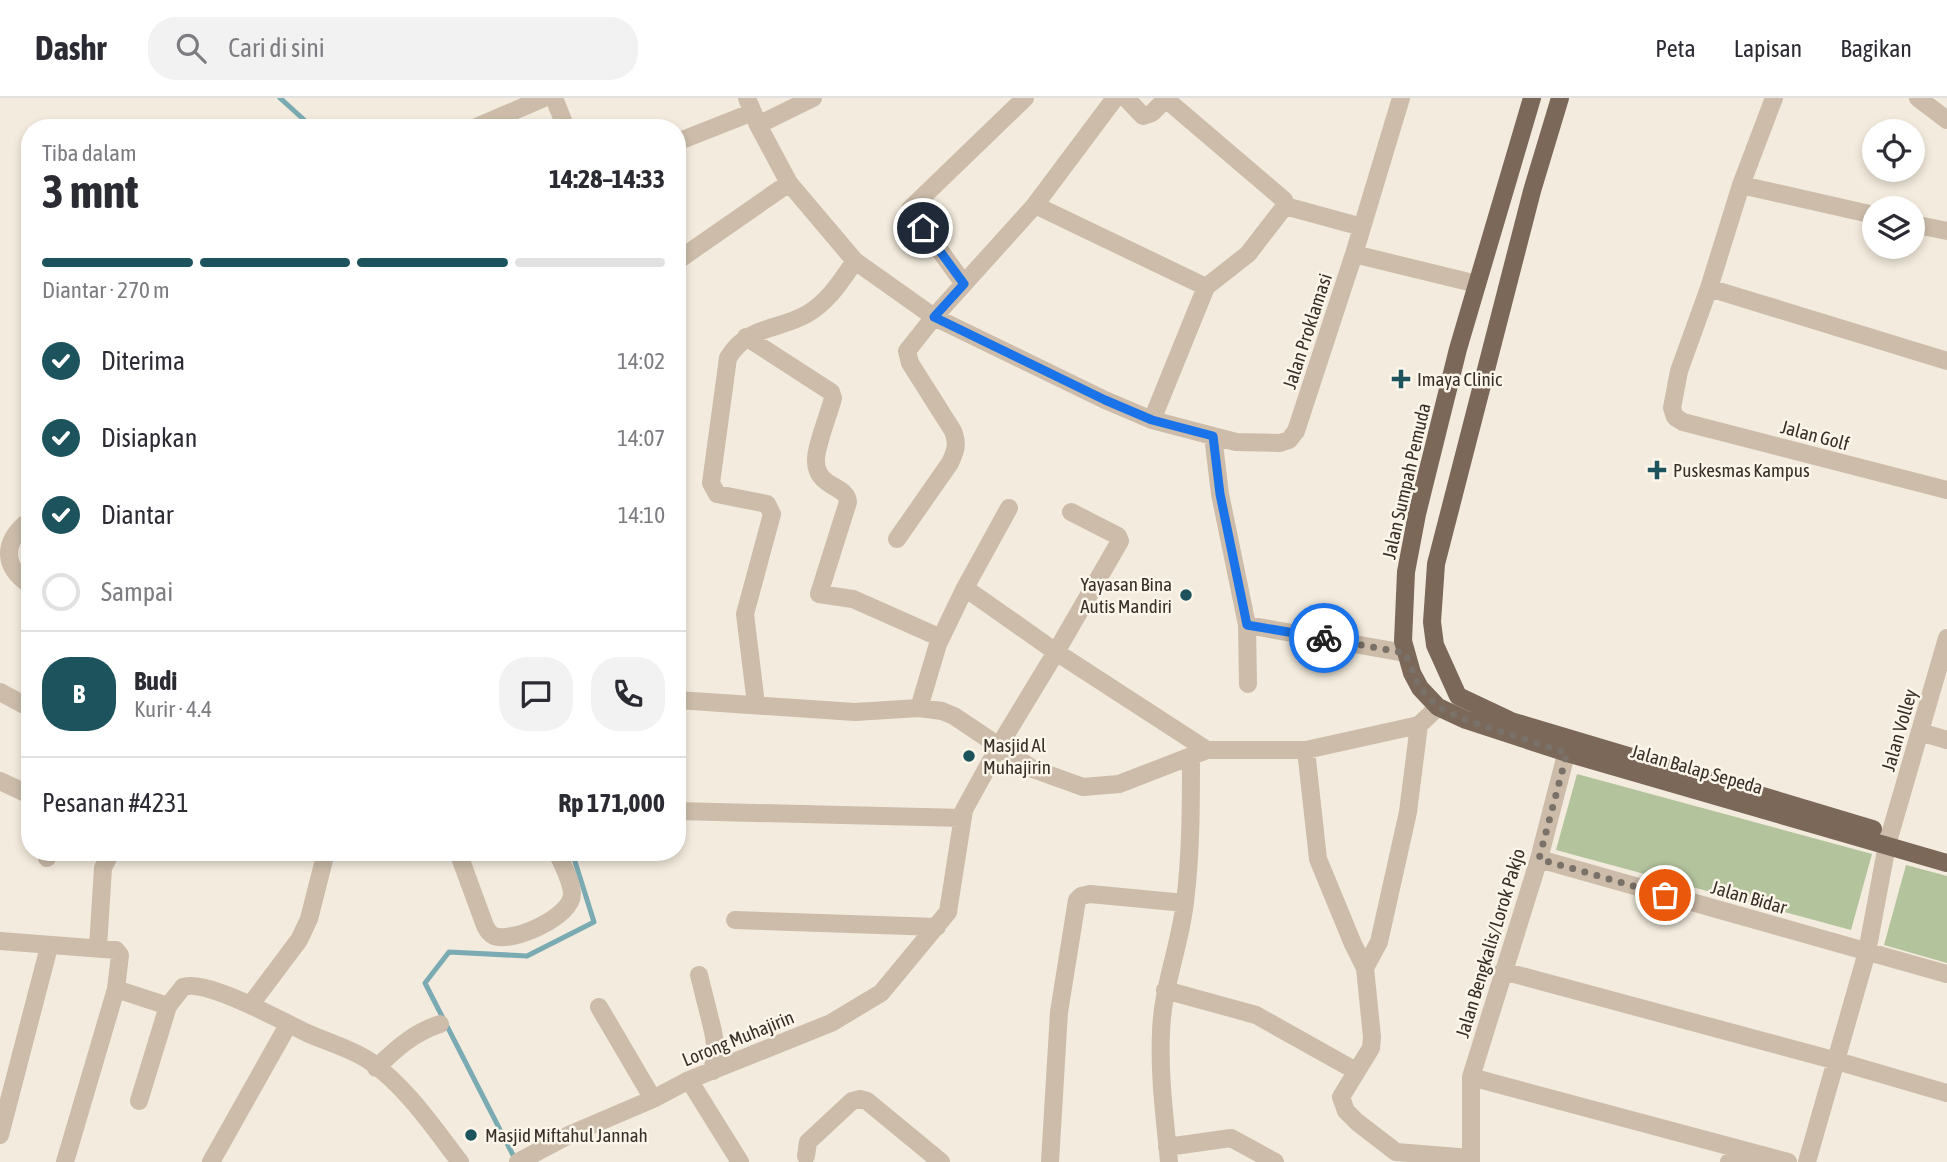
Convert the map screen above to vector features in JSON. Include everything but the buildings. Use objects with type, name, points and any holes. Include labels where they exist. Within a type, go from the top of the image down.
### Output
[{"type":"main road","name":"Jalan Sumpah Pemuda","points":[[1438,707],[1420,688],[1405,653],[1403,641],[1406,572],[1417,514],[1477,284],[1532,98]]},
{"type":"main road","points":[[1438,707],[1458,696],[1434,645],[1432,622],[1436,564],[1532,191],[1560,98]]},
{"type":"main road","name":"Jalan Balap Sepeda","points":[[1458,696],[1568,746]]},
{"type":"main road","name":"Jalan Balap Sepeda","points":[[1438,707],[1466,720],[1568,746],[1889,840],[1947,852]]},
{"type":"main road","name":"Jalan Balap Sepeda","points":[[1889,840],[1947,863]]},
{"type":"street","points":[[498,119],[553,98],[562,119]]},
{"type":"street","points":[[686,138],[753,112],[813,98]]},
{"type":"street","points":[[964,284],[909,209],[1025,98]]},
{"type":"street","points":[[897,539],[957,450],[953,431],[907,357],[909,346],[1035,205],[1115,98]]},
{"type":"street","points":[[1126,98],[1143,116],[1168,101],[1284,200],[1285,206],[1248,254],[1206,287],[1152,420]]},
{"type":"street","name":"Jalan Proklamasi","points":[[753,112],[789,183],[855,261],[934,317],[1152,420],[1236,442],[1280,443],[1289,440],[1296,431],[1401,98]]},
{"type":"street","points":[[1774,98],[1741,185],[1709,288],[1947,361]]},
{"type":"street","points":[[1918,98],[1947,120]]},
{"type":"street","points":[[686,255],[789,183]]},
{"type":"street","points":[[1741,185],[1862,212]]},
{"type":"street","points":[[1035,205],[1206,287]]},
{"type":"street","points":[[1285,206],[1362,227]]},
{"type":"street","points":[[1925,226],[1947,231]]},
{"type":"street","points":[[1354,254],[1477,284]]},
{"type":"street","points":[[756,704],[745,614],[772,514],[767,504],[717,494],[711,483],[728,358],[734,347],[746,337],[806,314],[829,298],[855,261]]},
{"type":"street","name":"Jalan Golf","points":[[1709,288],[1679,371],[1673,395],[1674,416],[1683,422],[1947,491]]},
{"type":"street","points":[[746,337],[831,392],[833,398],[816,461],[824,481],[844,491],[848,502],[819,594],[853,599],[941,638]]},
{"type":"street","points":[[1213,436],[1220,494],[1247,625],[1248,684]]},
{"type":"street","points":[[919,708],[941,638],[1009,508]]},
{"type":"street","name":"Lorong Muhajirin","points":[[525,1159],[690,1080],[831,1023],[881,993],[937,927],[948,912],[964,810],[1120,539],[1071,512]]},
{"type":"street","points":[[21,528],[12,537],[8,548],[13,568],[21,579]]},
{"type":"street","points":[[965,588],[1199,754]]},
{"type":"street","points":[[1247,625],[1405,653]]},
{"type":"street","name":"Jalan Volley","points":[[1807,1162],[1867,952],[1889,840],[1947,638]]},
{"type":"street","points":[[0,692],[21,703]]},
{"type":"street","points":[[686,700],[855,712],[919,708],[942,711],[954,716],[1033,769],[1083,787],[1119,784],[1199,754],[1306,750],[1419,725],[1438,707]]},
{"type":"street","points":[[1365,968],[1379,942],[1408,812],[1419,725]]},
{"type":"street","points":[[1920,732],[1947,740]]},
{"type":"street","name":"Jalan Bengkalis/Lorok Pakjo","points":[[1471,1160],[1471,1077],[1539,859],[1568,746]]},
{"type":"street","points":[[1306,750],[1318,859],[1365,968],[1373,1037],[1371,1048],[1341,1097],[1346,1111],[1391,1157],[1471,1160]]},
{"type":"street","points":[[1199,754],[1185,903],[1165,990],[1160,1033],[1162,1097],[1168,1154],[1231,1138],[1275,1162]]},
{"type":"street","points":[[0,781],[21,791]]},
{"type":"street","points":[[686,811],[963,818]]},
{"type":"street","name":"Jalan Bidar","points":[[1539,859],[1947,974]]},
{"type":"street","points":[[98,947],[103,869],[107,861]]},
{"type":"street","points":[[251,1004],[299,940],[309,919],[324,861]]},
{"type":"street","points":[[461,861],[488,932],[496,937],[519,935],[553,920],[568,906],[572,893],[560,861]]},
{"type":"street","points":[[1050,1162],[1059,1012],[1077,900],[1090,894],[1185,903]]},
{"type":"street","points":[[735,920],[937,927]]},
{"type":"street","points":[[0,941],[49,947],[98,947],[116,950],[120,955],[116,989],[65,1162]]},
{"type":"street","points":[[0,1135],[49,947]]},
{"type":"street","points":[[1503,971],[1947,1093]]},
{"type":"street","points":[[699,975],[715,1044],[713,1071]]},
{"type":"street","points":[[139,1101],[168,1006],[183,987],[195,985],[251,1004],[288,1025],[370,1062],[415,1104],[460,1162]]},
{"type":"street","points":[[116,989],[168,1006]]},
{"type":"street","points":[[1165,990],[1256,1015],[1356,1070]]},
{"type":"street","points":[[599,1007],[653,1099]]},
{"type":"street","points":[[376,1068],[404,1042],[420,1031],[440,1024]]},
{"type":"street","points":[[211,1162],[288,1025]]},
{"type":"street","points":[[1471,1077],[1783,1160]]},
{"type":"street","points":[[690,1080],[740,1162]]},
{"type":"street","points":[[806,1160],[808,1142],[852,1101],[860,1098],[941,1162]]},
{"type":"street","points":[[1729,1162],[1783,1160]]},
{"type":"green space","points":[[1577,774],[1872,854],[1851,930],[1556,850]]},
{"type":"green space","points":[[1906,865],[1947,876],[1947,963],[1884,945]]},
{"type":"waterway","points":[[280,98],[303,119]]},
{"type":"waterway","points":[[515,1159],[425,983],[449,952],[527,956],[594,922],[575,861]]},
{"type":"way so far","points":[[1324,638],[1405,653],[1420,688],[1438,707],[1466,720],[1567,753],[1539,859],[1665,895]]},
{"type":"place","name":"Imaya Clinic","points":[[1401,379]]},
{"type":"place","name":"Puskesmas Kampus","points":[[1657,470]]},
{"type":"place","name":"Yayasan Bina Autis Mandiri","points":[[1186,595]]},
{"type":"place","name":"Masjid Al Muhajirin","points":[[969,756]]},
{"type":"place","name":"Masjid Miftahul Jannah","points":[[471,1135]]},
{"type":"route","points":[[923,228],[964,284],[934,317],[1105,400],[1152,420],[1213,436],[1220,494],[1247,625],[1324,638]]}]
